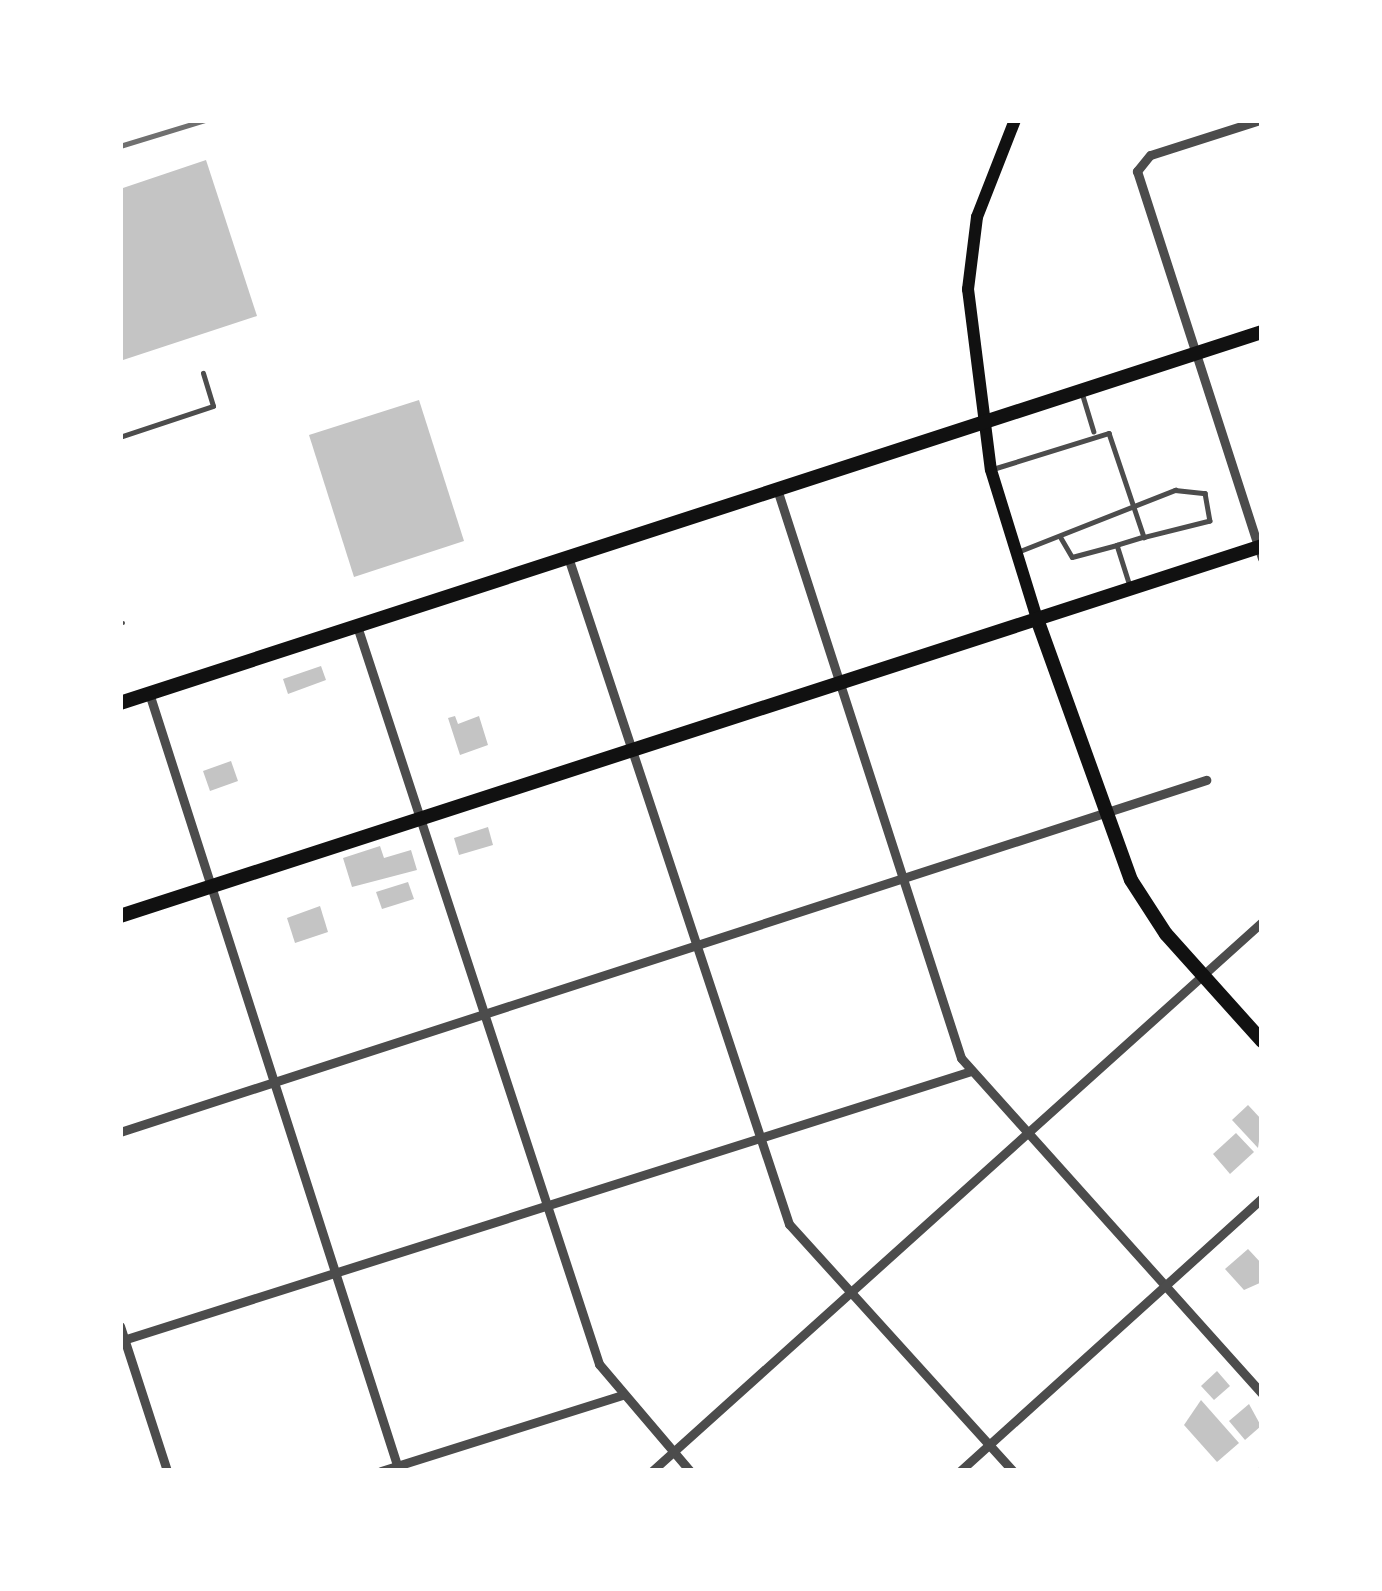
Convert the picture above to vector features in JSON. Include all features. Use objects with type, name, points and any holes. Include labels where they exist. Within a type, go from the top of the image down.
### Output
[{"type":"main road","points":[[1015,120],[986,189],[970,262],[982,424],[991,470],[1103,812],[1142,898],[1262,1040]]},
{"type":"main road","points":[[120,703],[1262,332]]},
{"type":"main road","points":[[120,916],[1261,550]]},
{"type":"street","points":[[1260,120],[1139,164],[1195,354],[1261,550]]},
{"type":"street","points":[[777,489],[838,684],[971,1071],[1262,1394]]},
{"type":"street","points":[[568,556],[757,1140],[789,1224],[1012,1471]]},
{"type":"street","points":[[357,626],[599,1364],[690,1471]]},
{"type":"street","points":[[149,693],[398,1468]]},
{"type":"street","points":[[120,1132],[1206,780]]},
{"type":"street","points":[[652,1471],[1262,922]]},
{"type":"street","points":[[122,1340],[971,1071]]},
{"type":"street","points":[[960,1471],[1262,1198]]},
{"type":"street","points":[[120,1326],[167,1471]]},
{"type":"street","points":[[381,1471],[622,1394]]},
{"type":"lane","points":[[120,437],[212,406],[202,374]]},
{"type":"lane","points":[[1082,390],[1094,434]]},
{"type":"lane","points":[[991,470],[1094,434],[1116,439],[1144,537]]},
{"type":"lane","points":[[1015,553],[1191,486],[1205,493],[1210,521],[1072,557],[1060,536]]},
{"type":"lane","points":[[1117,544],[1131,589]]},
{"type":"building","points":[[206,160],[257,316],[120,361],[120,189]]},
{"type":"building","points":[[419,400],[464,541],[354,577],[309,435]]},
{"type":"building","points":[[321,666],[326,680],[288,694],[283,679]]},
{"type":"building","points":[[455,716],[458,724],[479,716],[488,745],[460,755],[448,718]]},
{"type":"building","points":[[231,761],[238,781],[210,791],[203,771]]},
{"type":"building","points":[[488,827],[493,845],[459,855],[454,838]]},
{"type":"building","points":[[380,846],[384,858],[411,850],[417,870],[352,887],[343,858]]},
{"type":"building","points":[[408,882],[414,899],[382,909],[376,892]]},
{"type":"building","points":[[320,906],[328,932],[295,943],[287,918]]},
{"type":"building","points":[[1248,1105],[1262,1120],[1258,1148],[1232,1120]]},
{"type":"building","points":[[1236,1133],[1254,1152],[1230,1174],[1213,1154]]},
{"type":"building","points":[[1248,1249],[1262,1264],[1262,1282],[1244,1290],[1225,1269]]},
{"type":"building","points":[[1217,1371],[1230,1386],[1214,1400],[1201,1386]]},
{"type":"building","points":[[1201,1400],[1239,1443],[1217,1462],[1184,1425]]},
{"type":"building","points":[[1249,1404],[1261,1426],[1245,1440],[1229,1421]]},
{"type":"railway","points":[[120,146],[205,120]]}]
